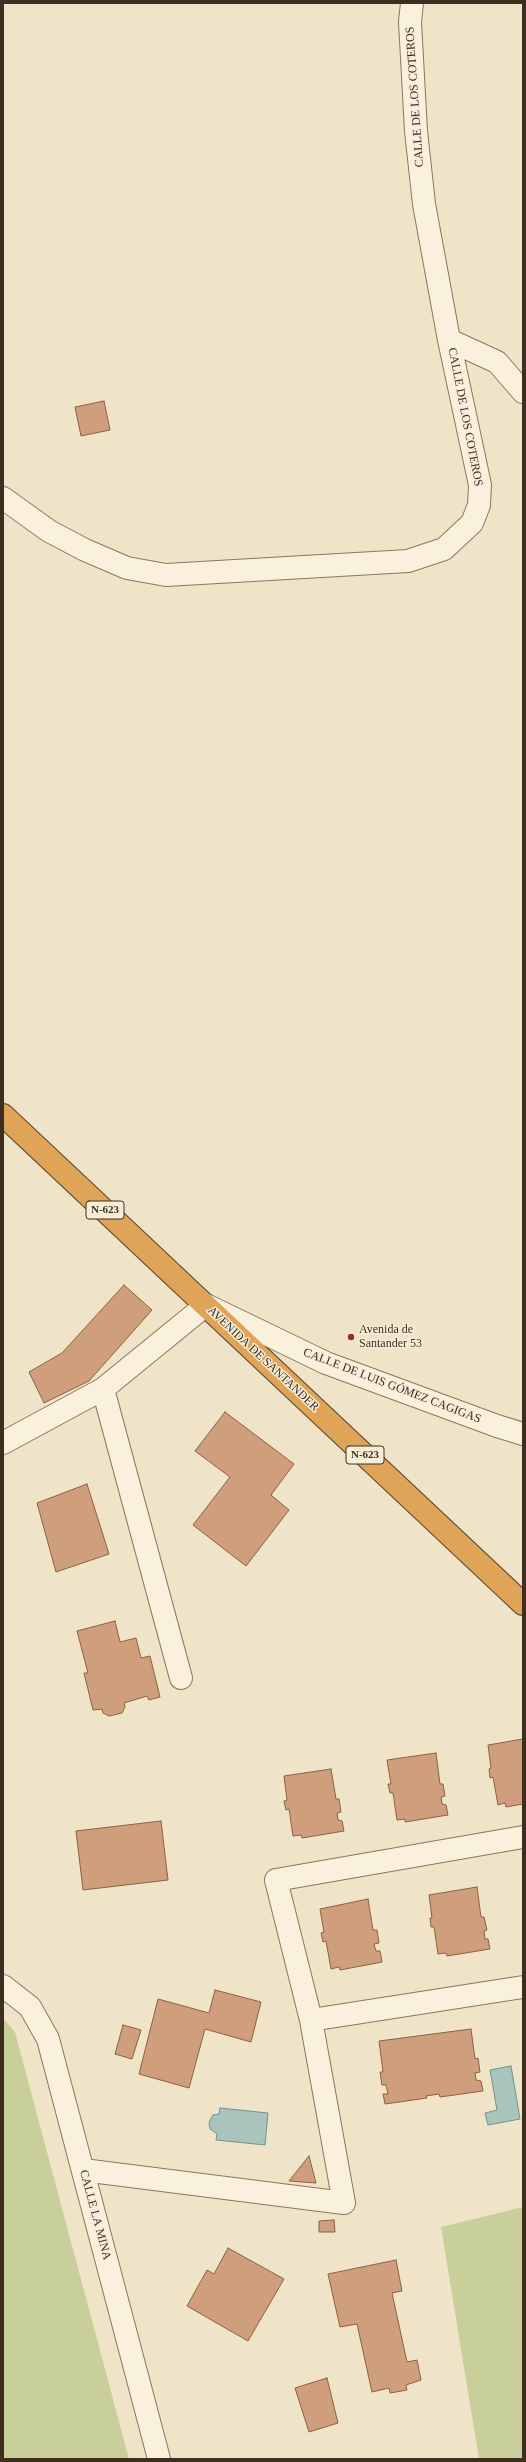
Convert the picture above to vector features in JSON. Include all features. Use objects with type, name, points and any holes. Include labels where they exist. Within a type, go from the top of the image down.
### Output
[{"type":"highway","name":"AVENIDA DE SANTANDER","points":[[3,1115],[523,1604]]},
{"type":"street","name":"CALLE DE LOS COTEROS","points":[[3,498],[49,531],[85,550],[127,568],[166,575],[408,561],[444,549],[472,523],[479,505],[480,485],[449,340],[424,204],[416,132],[410,22],[412,3]]},
{"type":"street","points":[[449,340],[497,362],[523,392]]},
{"type":"street","points":[[3,1443],[103,1389],[206,1305]]},
{"type":"street","name":"CALLE DE LUIS GÓMEZ CAGIGAS","points":[[206,1305],[326,1363],[497,1426],[523,1434]]},
{"type":"street","points":[[103,1389],[180,1678]]},
{"type":"street","points":[[83,2170],[344,2203],[311,2020],[276,1880],[523,1837]]},
{"type":"street","name":"CALLE LA MINA","points":[[3,1986],[30,2007],[48,2039],[159,2459]]},
{"type":"street","points":[[311,2020],[523,1986]]},
{"type":"green space","points":[[3,2018],[15,2032],[129,2459],[3,2459]]},
{"type":"green space","points":[[523,2207],[523,2459],[479,2459],[441,2227]]},
{"type":"water","points":[[511,2066],[520,2119],[488,2125],[485,2113],[497,2110],[490,2070]]},
{"type":"water","points":[[220,2108],[268,2113],[265,2145],[216,2140],[217,2134],[210,2129],[209,2122],[213,2115],[219,2114]]},
{"type":"building","points":[[104,401],[110,430],[81,436],[75,407]]},
{"type":"building","points":[[124,1285],[152,1310],[89,1381],[44,1403],[29,1372],[62,1353]]},
{"type":"building","points":[[225,1412],[294,1464],[271,1495],[289,1510],[246,1566],[193,1525],[230,1477],[195,1451]]},
{"type":"building","points":[[87,1484],[109,1554],[56,1572],[37,1503]]},
{"type":"building","points":[[115,1621],[120,1642],[136,1638],[141,1658],[150,1656],[160,1697],[149,1700],[147,1696],[124,1703],[125,1707],[122,1713],[109,1716],[103,1713],[102,1709],[93,1710],[84,1673],[88,1673],[77,1631]]},
{"type":"building","points":[[523,1739],[523,1804],[506,1807],[505,1803],[498,1805],[493,1777],[490,1778],[489,1769],[491,1768],[488,1745]]},
{"type":"building","points":[[436,1753],[440,1784],[443,1784],[445,1796],[441,1797],[442,1804],[446,1805],[448,1815],[405,1822],[405,1819],[397,1820],[393,1793],[390,1793],[388,1784],[391,1784],[387,1760]]},
{"type":"building","points":[[331,1769],[336,1799],[339,1799],[341,1812],[337,1813],[338,1820],[342,1821],[344,1831],[302,1838],[301,1835],[293,1836],[289,1809],[286,1810],[284,1801],[287,1800],[284,1776]]},
{"type":"building","points":[[161,1821],[168,1880],[83,1890],[76,1831]]},
{"type":"building","points":[[477,1887],[481,1917],[484,1917],[487,1930],[484,1931],[485,1939],[488,1939],[490,1949],[447,1956],[446,1953],[438,1954],[434,1927],[431,1927],[430,1918],[432,1918],[429,1895]]},
{"type":"building","points":[[368,1899],[373,1930],[377,1930],[379,1943],[374,1944],[376,1951],[380,1951],[382,1962],[340,1970],[339,1967],[331,1969],[326,1941],[323,1942],[321,1933],[324,1932],[320,1909]]},
{"type":"building","points":[[215,1990],[261,2002],[251,2042],[205,2029],[189,2088],[139,2074],[158,1999],[209,2013]]},
{"type":"building","points":[[123,2025],[141,2030],[132,2059],[115,2054]]},
{"type":"building","points":[[471,2029],[475,2059],[478,2058],[480,2072],[475,2073],[476,2080],[481,2081],[483,2091],[440,2097],[439,2094],[426,2096],[427,2098],[385,2104],[383,2094],[388,2094],[386,2085],[382,2085],[380,2072],[383,2072],[379,2041]]},
{"type":"building","points":[[309,2156],[316,2183],[289,2181]]},
{"type":"building","points":[[334,2220],[335,2232],[319,2232],[319,2221]]},
{"type":"building","points":[[228,2248],[284,2279],[248,2341],[187,2306],[207,2270],[214,2274]]},
{"type":"building","points":[[396,2260],[402,2291],[392,2293],[407,2362],[417,2360],[421,2380],[406,2385],[407,2390],[390,2393],[389,2388],[372,2392],[357,2324],[340,2327],[328,2274]]},
{"type":"building","points":[[327,2378],[338,2423],[309,2432],[295,2388]]},
{"type":"place","name":"Avenida de Santander 53","points":[[351,1337]]}]
